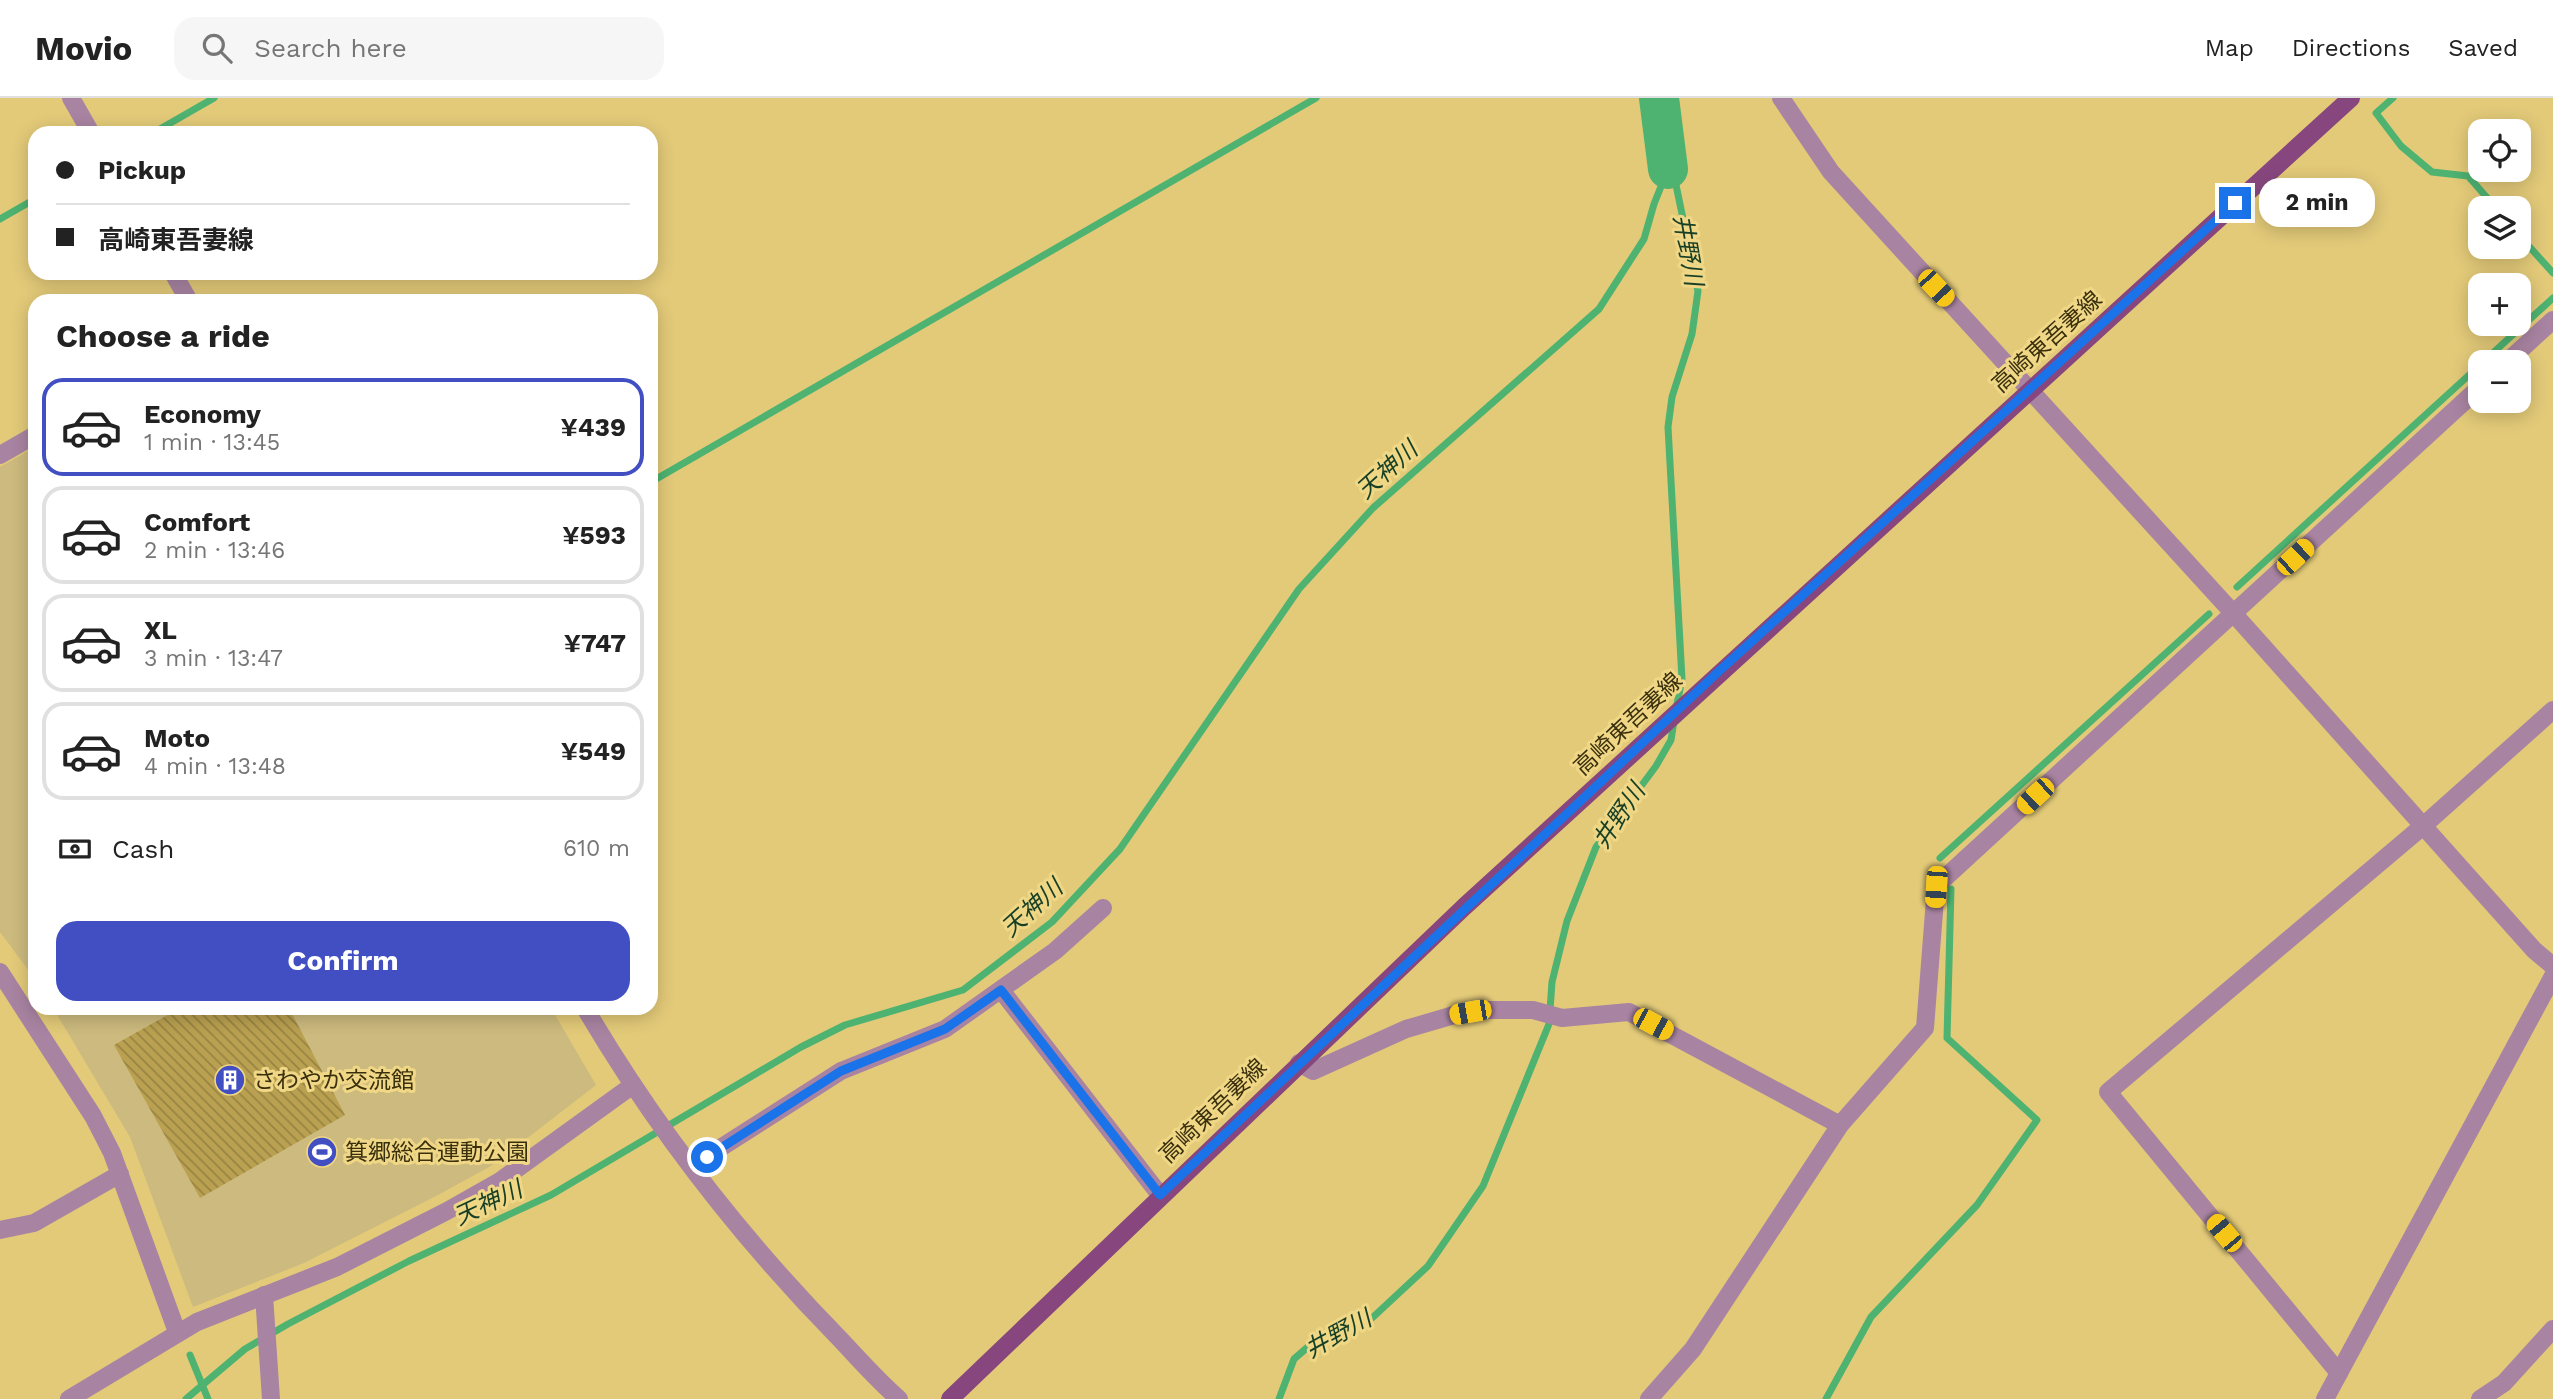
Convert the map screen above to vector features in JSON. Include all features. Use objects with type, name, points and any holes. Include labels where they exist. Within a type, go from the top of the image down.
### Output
[{"type":"main road","name":"高崎東吾妻線","points":[[950,1399],[1298,1063],[1693,696],[2351,98]]},
{"type":"street","points":[[71,98],[87,126]]},
{"type":"street","points":[[1781,98],[1831,172],[2234,614],[2533,950],[2553,966]]},
{"type":"street","points":[[2520,350],[2553,320]]},
{"type":"street","points":[[1649,1399],[1693,1349],[1840,1125],[1925,1028],[1936,887],[2468,398]]},
{"type":"street","points":[[0,455],[28,439]]},
{"type":"street","points":[[2339,1374],[2108,1092],[2423,826],[2553,710]]},
{"type":"street","points":[[688,1161],[841,1071],[945,1029],[1055,951],[1103,908]]},
{"type":"street","points":[[0,972],[93,1116],[120,1174],[177,1332]]},
{"type":"street","points":[[2325,1399],[2553,976]]},
{"type":"street","points":[[1001,990],[1160,1195]]},
{"type":"street","points":[[1298,1063],[1313,1071],[1406,1029],[1441,1018],[1485,1010],[1533,1010],[1562,1018],[1629,1012],[1840,1125]]},
{"type":"street","points":[[589,1015],[644,1101],[688,1161],[785,1282],[899,1399]]},
{"type":"street","points":[[69,1399],[177,1332],[337,1267],[490,1187],[633,1085]]},
{"type":"street","points":[[0,1230],[34,1223],[120,1174]]},
{"type":"street","points":[[264,1295],[271,1399]]},
{"type":"street","points":[[2480,1399],[2512,1375],[2553,1329]]},
{"type":"shaded area","points":[[28,451],[28,970],[0,932],[0,467]]},
{"type":"shaded area","name":"箕郷総合運動公園","points":[[57,1015],[555,1015],[596,1085],[491,1166],[304,1263],[193,1307],[130,1137]]},
{"type":"building","name":"さわやか交流館","points":[[168,1015],[293,1015],[345,1115],[200,1198],[114,1045]]},
{"type":"waterway","points":[[165,126],[214,98]]},
{"type":"waterway","points":[[658,478],[1316,98]]},
{"type":"waterway","name":"井野川","points":[[1659,98],[1668,169]]},
{"type":"waterway","points":[[2393,98],[2376,113],[2401,146],[2432,172],[2468,176],[2486,196]]},
{"type":"waterway","name":"井野川","points":[[1668,169],[1676,185],[1698,291],[1692,334],[1672,397],[1668,427],[1682,679],[1676,709]]},
{"type":"waterway","name":"天神川","points":[[186,1399],[245,1349],[288,1324],[409,1261],[551,1195],[801,1047],[845,1025],[963,990],[1052,922],[1120,849],[1299,589],[1373,508],[1599,309],[1644,239],[1668,169]]},
{"type":"waterway","points":[[0,219],[28,203]]},
{"type":"waterway","points":[[2531,248],[2553,273]]},
{"type":"waterway","points":[[2496,350],[2553,298]]},
{"type":"waterway","points":[[2237,587],[2468,376]]},
{"type":"waterway","points":[[1940,858],[2209,614]]},
{"type":"waterway","name":"井野川","points":[[1279,1399],[1294,1359],[1309,1346],[1332,1334],[1371,1319],[1428,1266],[1483,1186],[1549,1024],[1552,982],[1567,921],[1596,847],[1656,766],[1671,740],[1674,721]]},
{"type":"waterway","points":[[1826,1399],[1871,1317],[1977,1205],[2037,1120],[1947,1038],[1951,889]]},
{"type":"waterway","points":[[190,1355],[208,1399]]},
{"type":"place","name":"さわやか交流館","points":[[230,1080]]},
{"type":"place","name":"箕郷総合運動公園","points":[[322,1152]]},
{"type":"route","points":[[707,1157],[841,1071],[909,1046],[945,1029],[1001,990],[1160,1195],[1464,907],[1717,673],[1814,588],[2235,203]]}]
